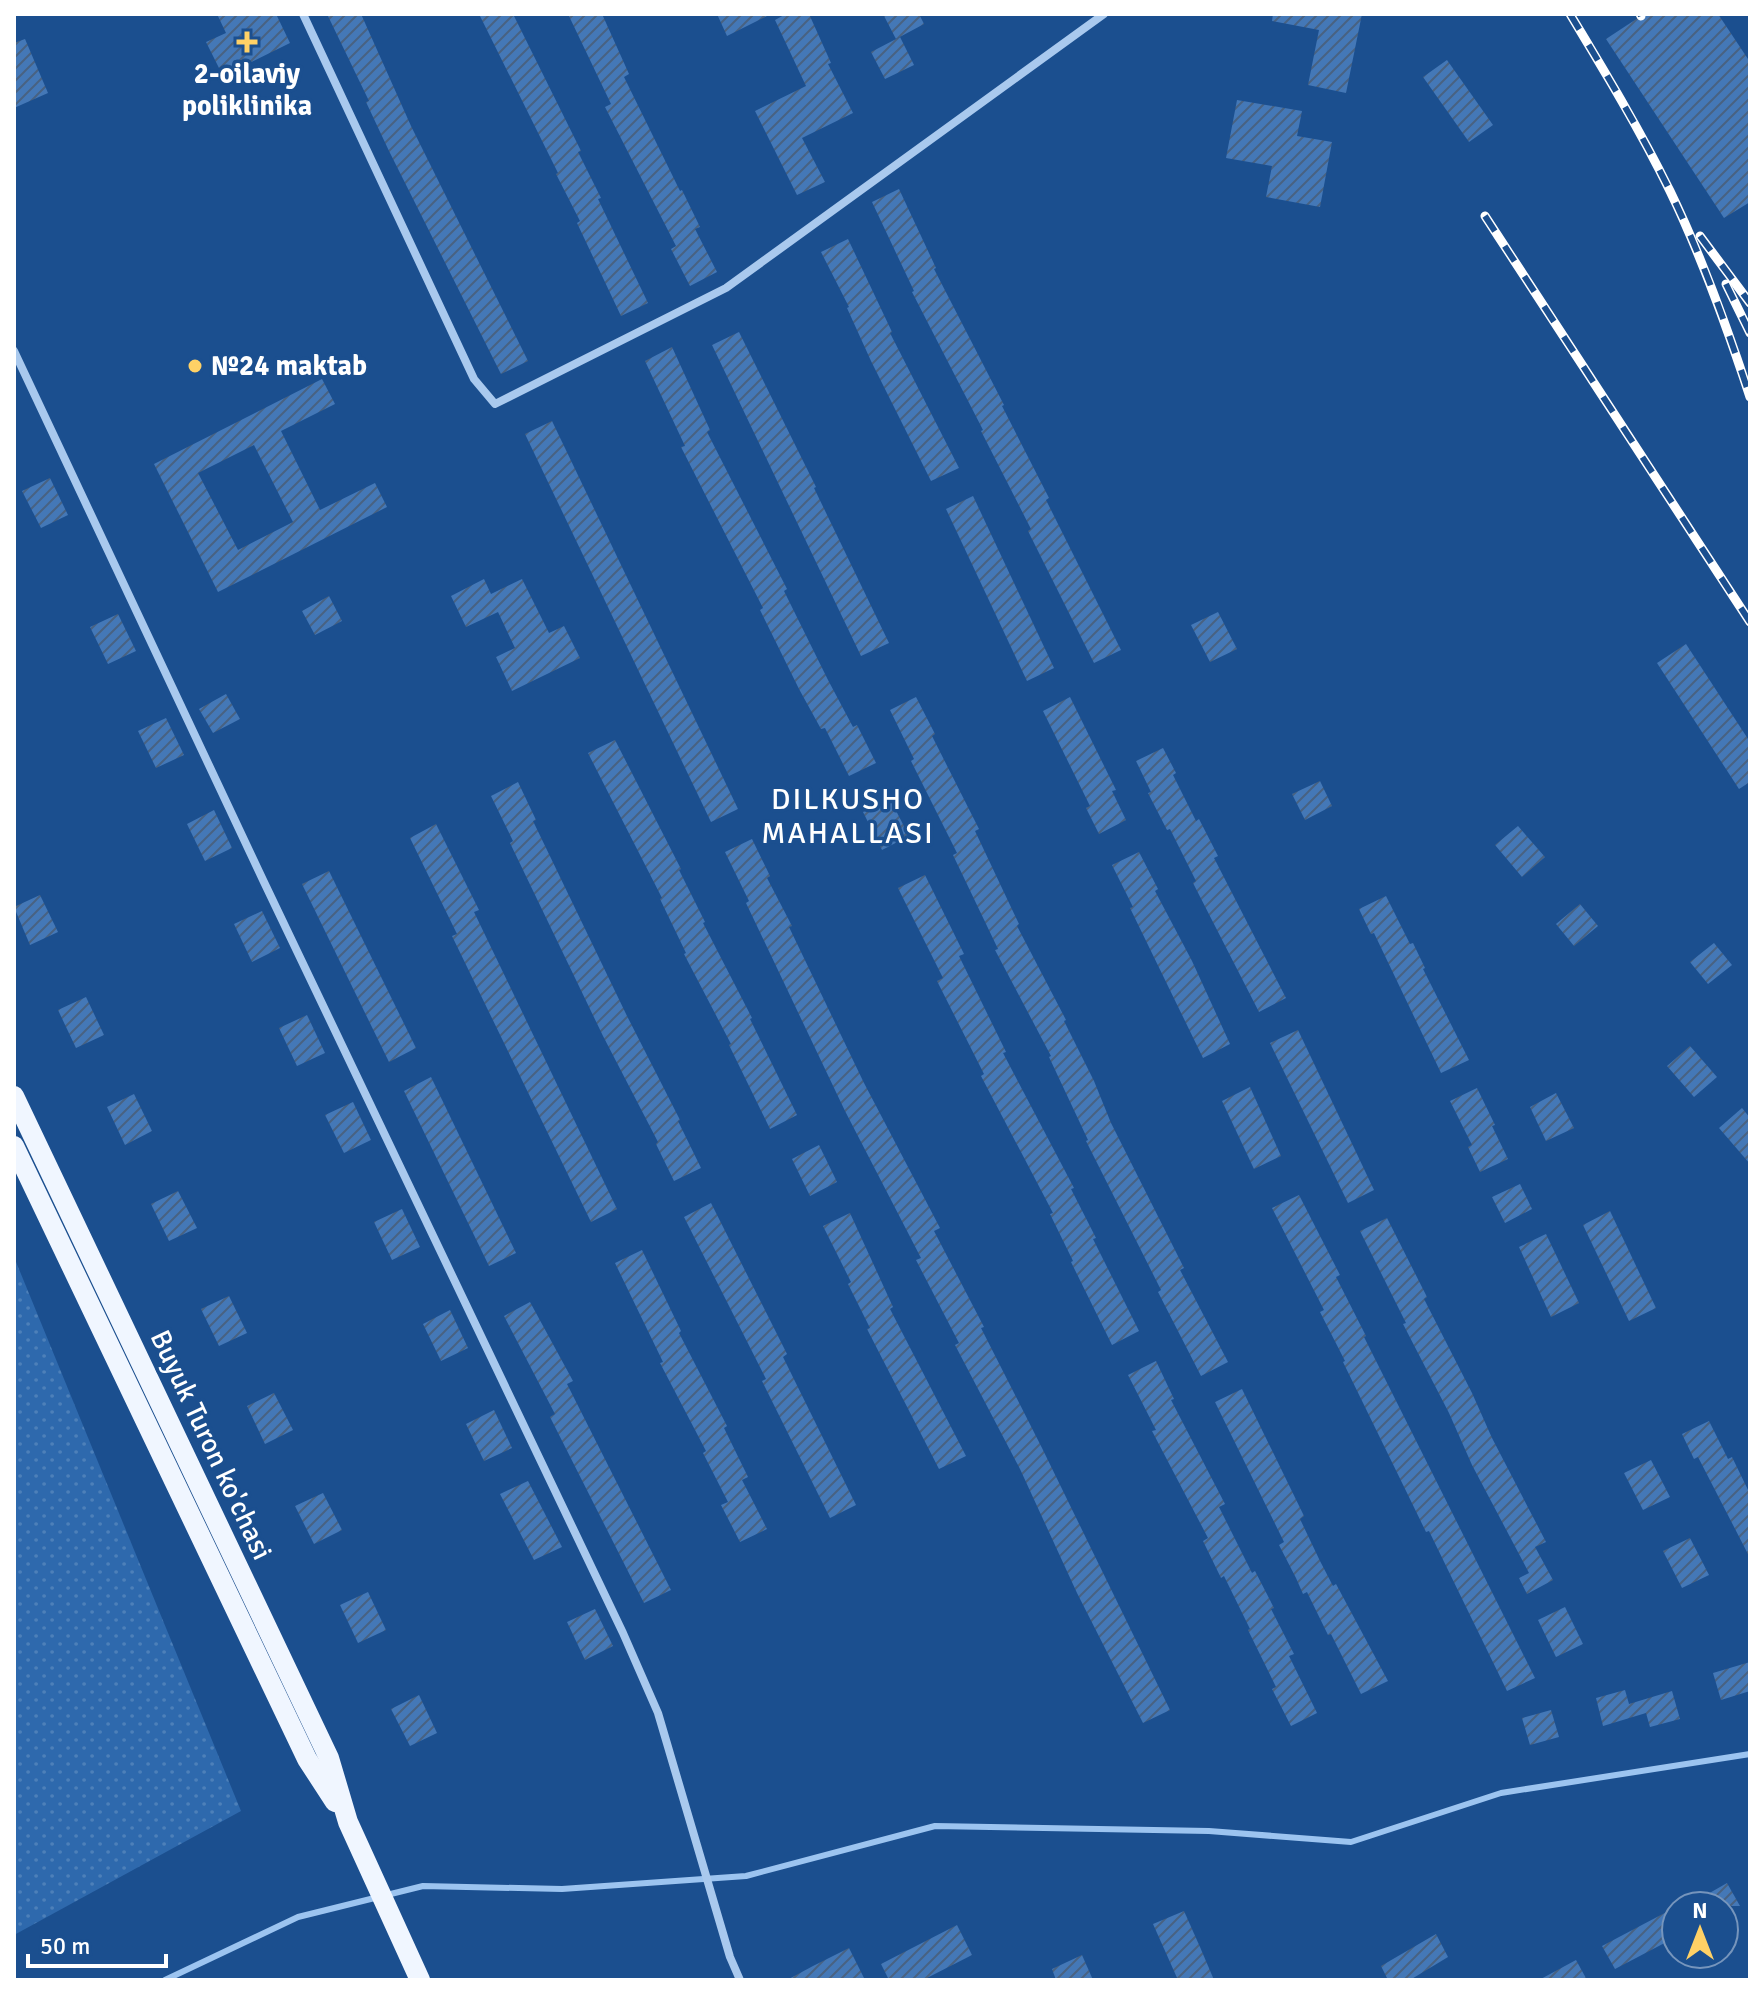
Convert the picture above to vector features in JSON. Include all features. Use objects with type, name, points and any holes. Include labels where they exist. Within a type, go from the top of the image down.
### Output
[{"type":"main road","name":"Buyuk Turon ko'chasi","points":[[14,1096],[329,1758],[348,1822],[420,1980]]},
{"type":"main road","name":"Buyuk Turon ko'chasi","points":[[14,1146],[307,1759],[348,1822]]},
{"type":"street","points":[[303,14],[474,379],[495,404],[726,288],[1104,14]]},
{"type":"street","points":[[14,351],[623,1633],[658,1713],[730,1957],[740,1980]]},
{"type":"shaded area","points":[[14,1257],[241,1811],[14,1935]]},
{"type":"building","points":[[217,14],[276,14],[290,43],[223,76],[206,42],[226,33]]},
{"type":"building","points":[[327,14],[361,14],[411,126],[528,361],[501,374],[389,151]]},
{"type":"building","points":[[479,14],[513,14],[581,151],[578,152],[601,198],[598,199],[648,303],[621,316],[577,223],[580,221],[558,173]]},
{"type":"building","points":[[568,14],[602,14],[629,74],[624,77],[700,227],[695,229],[717,272],[690,286],[671,249],[676,246],[605,107],[611,104]]},
{"type":"building","points":[[717,14],[771,14],[727,36]]},
{"type":"building","points":[[786,14],[809,14],[831,63],[828,64],[853,113],[802,138],[825,182],[797,195],[755,111],[806,86],[775,20]]},
{"type":"building","points":[[883,14],[919,14],[924,24],[896,39]]},
{"type":"building","points":[[1273,14],[1362,14],[1346,93],[1308,85],[1319,30],[1272,21]]},
{"type":"building","points":[[1644,14],[1718,14],[1750,62],[1750,202],[1724,218],[1606,39]]},
{"type":"building","points":[[900,37],[914,65],[885,79],[871,52]]},
{"type":"building","points":[[25,39],[48,93],[14,108],[14,43]]},
{"type":"building","points":[[1447,60],[1493,125],[1469,142],[1423,77]]},
{"type":"building","points":[[1237,100],[1302,111],[1297,136],[1332,142],[1320,207],[1266,197],[1272,166],[1226,158]]},
{"type":"building","points":[[899,189],[934,269],[1004,405],[1049,498],[1046,500],[1121,650],[1094,663],[1028,531],[1031,529],[983,430],[912,292],[872,202]]},
{"type":"building","points":[[848,239],[890,333],[959,468],[931,481],[821,252]]},
{"type":"building","points":[[739,332],[889,643],[861,656],[712,345]]},
{"type":"building","points":[[672,347],[710,430],[707,432],[787,589],[784,591],[853,727],[857,725],[876,763],[849,776],[825,728],[821,729],[799,689],[760,610],[763,608],[681,447],[685,446],[645,361]]},
{"type":"building","points":[[322,379],[335,404],[281,431],[320,510],[375,483],[387,507],[218,592],[154,464]],"holes":[[[254,445],[293,522],[238,550],[198,473]]]},
{"type":"building","points":[[552,421],[738,809],[711,822],[525,434]]},
{"type":"building","points":[[50,478],[68,515],[41,528],[22,491]]},
{"type":"building","points":[[973,496],[1054,668],[1027,681],[946,509]]},
{"type":"building","points":[[484,579],[491,594],[522,579],[549,633],[564,626],[580,658],[512,691],[496,657],[515,648],[498,612],[466,627],[451,596]]},
{"type":"building","points":[[329,596],[342,621],[315,635],[302,611]]},
{"type":"building","points":[[1218,612],[1237,649],[1210,662],[1191,625]]},
{"type":"building","points":[[118,614],[136,651],[108,664],[90,627]]},
{"type":"building","points":[[1686,644],[1750,742],[1750,782],[1739,789],[1657,663]]},
{"type":"building","points":[[226,694],[240,719],[213,733],[199,709]]},
{"type":"building","points":[[916,697],[979,829],[975,831],[1019,924],[1017,926],[1066,1020],[1111,1123],[1184,1268],[1180,1270],[1228,1362],[1201,1376],[1086,1141],[1051,1056],[995,950],[998,949],[953,855],[957,853],[911,761],[914,759],[890,710]]},
{"type":"building","points":[[1070,697],[1116,790],[1112,791],[1126,820],[1099,834],[1086,808],[1090,806],[1043,711]]},
{"type":"building","points":[[166,718],[184,755],[156,768],[138,731]]},
{"type":"building","points":[[615,740],[681,869],[703,923],[797,1115],[770,1129],[731,1044],[684,954],[662,898],[588,753]]},
{"type":"building","points":[[1163,748],[1176,773],[1173,775],[1218,856],[1214,858],[1286,998],[1259,1012],[1193,883],[1196,881],[1170,829],[1167,830],[1148,793],[1151,792],[1136,761]]},
{"type":"building","points":[[1320,781],[1332,806],[1305,820],[1292,794]]},
{"type":"building","points":[[518,782],[536,820],[533,821],[701,1168],[674,1181],[656,1144],[658,1142],[510,843],[513,841],[491,796]]},
{"type":"building","points":[[890,799],[909,836],[882,850],[863,812]]},
{"type":"building","points":[[214,810],[232,848],[205,861],[187,824]]},
{"type":"building","points":[[436,824],[479,910],[474,912],[617,1209],[591,1222],[452,936],[457,934],[410,838]]},
{"type":"building","points":[[1518,826],[1545,857],[1522,877],[1495,845]]},
{"type":"building","points":[[752,839],[770,876],[767,878],[792,926],[789,927],[864,1083],[940,1228],[934,1231],[984,1327],[981,1328],[1170,1710],[1143,1723],[1077,1593],[1020,1469],[955,1345],[959,1343],[916,1260],[921,1258],[845,1111],[746,903],[749,901],[725,852]]},
{"type":"building","points":[[1139,852],[1230,1044],[1203,1058],[1112,865]]},
{"type":"building","points":[[329,871],[416,1048],[389,1062],[302,884]]},
{"type":"building","points":[[925,875],[964,954],[959,956],[1006,1052],[1003,1053],[1074,1188],[1071,1189],[1096,1238],[1093,1239],[1139,1331],[1112,1345],[1071,1262],[1050,1214],[1053,1213],[981,1076],[984,1074],[937,981],[943,978],[898,888]]},
{"type":"building","points":[[40,895],[58,932],[30,945],[14,907]]},
{"type":"building","points":[[1386,896],[1410,944],[1413,943],[1469,1060],[1441,1073],[1374,933],[1371,934],[1359,909]]},
{"type":"building","points":[[1580,904],[1598,926],[1574,946],[1556,924]]},
{"type":"building","points":[[262,911],[280,948],[252,962],[234,924]]},
{"type":"building","points":[[1714,943],[1732,965],[1708,984],[1690,962]]},
{"type":"building","points":[[86,997],[104,1035],[76,1048],[58,1010]]},
{"type":"building","points":[[307,1015],[325,1053],[297,1066],[279,1028]]},
{"type":"building","points":[[1298,1030],[1374,1190],[1348,1203],[1270,1043]]},
{"type":"building","points":[[1690,1046],[1717,1077],[1694,1097],[1667,1066]]},
{"type":"building","points":[[431,1077],[516,1253],[489,1266],[404,1091]]},
{"type":"building","points":[[1250,1087],[1281,1156],[1254,1169],[1222,1101]]},
{"type":"building","points":[[1477,1088],[1508,1159],[1480,1172],[1468,1147],[1472,1145],[1450,1101]]},
{"type":"building","points":[[1556,1093],[1574,1128],[1546,1141],[1530,1107]]},
{"type":"building","points":[[134,1094],[152,1131],[125,1145],[107,1107]]},
{"type":"building","points":[[353,1102],[371,1140],[344,1153],[325,1115]]},
{"type":"building","points":[[1742,1108],[1750,1118],[1750,1164],[1719,1128]]},
{"type":"building","points":[[819,1145],[837,1182],[810,1196],[792,1159]]},
{"type":"building","points":[[1520,1184],[1532,1209],[1505,1223],[1492,1197]]},
{"type":"building","points":[[178,1191],[197,1228],[169,1241],[151,1204]]},
{"type":"building","points":[[1299,1195],[1340,1275],[1336,1277],[1364,1337],[1535,1678],[1507,1691],[1343,1362],[1320,1312],[1324,1310],[1272,1208]]},
{"type":"building","points":[[711,1203],[787,1354],[783,1357],[856,1505],[830,1518],[762,1381],[766,1379],[684,1217]]},
{"type":"building","points":[[402,1209],[420,1247],[392,1260],[374,1222]]},
{"type":"building","points":[[1610,1211],[1656,1308],[1629,1321],[1583,1225]]},
{"type":"building","points":[[850,1213],[893,1307],[890,1309],[966,1456],[939,1469],[867,1329],[870,1328],[848,1284],[851,1282],[823,1226]]},
{"type":"building","points":[[1387,1218],[1492,1438],[1546,1542],[1535,1547],[1553,1580],[1527,1594],[1519,1578],[1529,1573],[1472,1465],[1360,1231]]},
{"type":"building","points":[[1546,1234],[1579,1303],[1551,1317],[1519,1247]]},
{"type":"building","points":[[642,1250],[681,1331],[679,1333],[727,1426],[724,1428],[748,1477],[742,1480],[767,1529],[740,1542],[721,1505],[728,1502],[703,1453],[706,1451],[660,1363],[663,1362],[615,1263]]},
{"type":"building","points":[[229,1296],[247,1333],[219,1346],[201,1309]]},
{"type":"building","points":[[530,1302],[573,1381],[567,1384],[671,1590],[644,1603],[550,1417],[555,1414],[504,1316]]},
{"type":"building","points":[[450,1310],[468,1348],[441,1361],[423,1324]]},
{"type":"building","points":[[1156,1361],[1174,1399],[1171,1400],[1225,1504],[1219,1507],[1252,1573],[1255,1571],[1274,1608],[1271,1609],[1294,1654],[1289,1656],[1317,1713],[1291,1726],[1272,1689],[1276,1687],[1250,1629],[1203,1541],[1208,1538],[1152,1431],[1156,1430],[1128,1375]]},
{"type":"building","points":[[1242,1389],[1304,1516],[1300,1519],[1320,1561],[1333,1586],[1336,1584],[1388,1681],[1361,1694],[1307,1592],[1303,1594],[1279,1545],[1284,1542],[1215,1402]]},
{"type":"building","points":[[274,1393],[293,1430],[265,1444],[247,1406]]},
{"type":"building","points":[[494,1410],[512,1448],[484,1461],[466,1424]]},
{"type":"building","points":[[1709,1421],[1728,1459],[1732,1457],[1750,1494],[1750,1558],[1698,1457],[1694,1459],[1682,1434]]},
{"type":"building","points":[[1651,1460],[1670,1497],[1643,1510],[1624,1473]]},
{"type":"building","points":[[528,1481],[562,1547],[534,1560],[500,1494]]},
{"type":"building","points":[[323,1493],[342,1530],[314,1544],[295,1506]]},
{"type":"building","points":[[1690,1538],[1709,1575],[1682,1588],[1663,1551]]},
{"type":"building","points":[[368,1592],[386,1630],[358,1643],[340,1605]]},
{"type":"building","points":[[1565,1607],[1583,1644],[1556,1657],[1538,1620]]},
{"type":"building","points":[[595,1609],[613,1646],[585,1660],[567,1622]]},
{"type":"building","points":[[1750,1662],[1750,1691],[1721,1700],[1713,1673]]},
{"type":"building","points":[[1625,1690],[1629,1704],[1672,1691],[1680,1719],[1650,1727],[1646,1713],[1603,1726],[1596,1698]]},
{"type":"building","points":[[419,1695],[437,1733],[410,1746],[391,1709]]},
{"type":"building","points":[[1551,1710],[1559,1737],[1530,1745],[1522,1718]]},
{"type":"building","points":[[1727,1883],[1731,1890],[1715,1890]]},
{"type":"building","points":[[1184,1911],[1214,1980],[1178,1980],[1153,1924]]},
{"type":"building","points":[[1660,1915],[1660,1945],[1615,1969],[1602,1946]]},
{"type":"building","points":[[957,1925],[972,1955],[923,1980],[889,1980],[881,1964]]},
{"type":"building","points":[[1436,1934],[1448,1957],[1410,1980],[1388,1980],[1381,1966]]},
{"type":"building","points":[[849,1948],[865,1980],[787,1980],[813,1966]]},
{"type":"building","points":[[1082,1955],[1093,1980],[1056,1980],[1052,1969]]},
{"type":"building","points":[[1576,1960],[1587,1980],[1539,1980]]},
{"type":"waterway","points":[[165,1980],[298,1917],[423,1886],[562,1889],[746,1876],[935,1826],[1209,1831],[1351,1842],[1501,1793],[1750,1754]]},
{"type":"railway","points":[[1570,14],[1670,191],[1713,292],[1750,397]]},
{"type":"railway","points":[[1485,216],[1750,622]]},
{"type":"railway","points":[[1700,236],[1750,303]]},
{"type":"railway","points":[[1726,284],[1750,333]]},
{"type":"place","name":"2-oilaviy poliklinika","points":[[247,42]]},
{"type":"place","name":"№24 maktab","points":[[195,366]]},
{"type":"district","name":"DILKUSHO MAHALLASI","points":[[848,816]]}]
